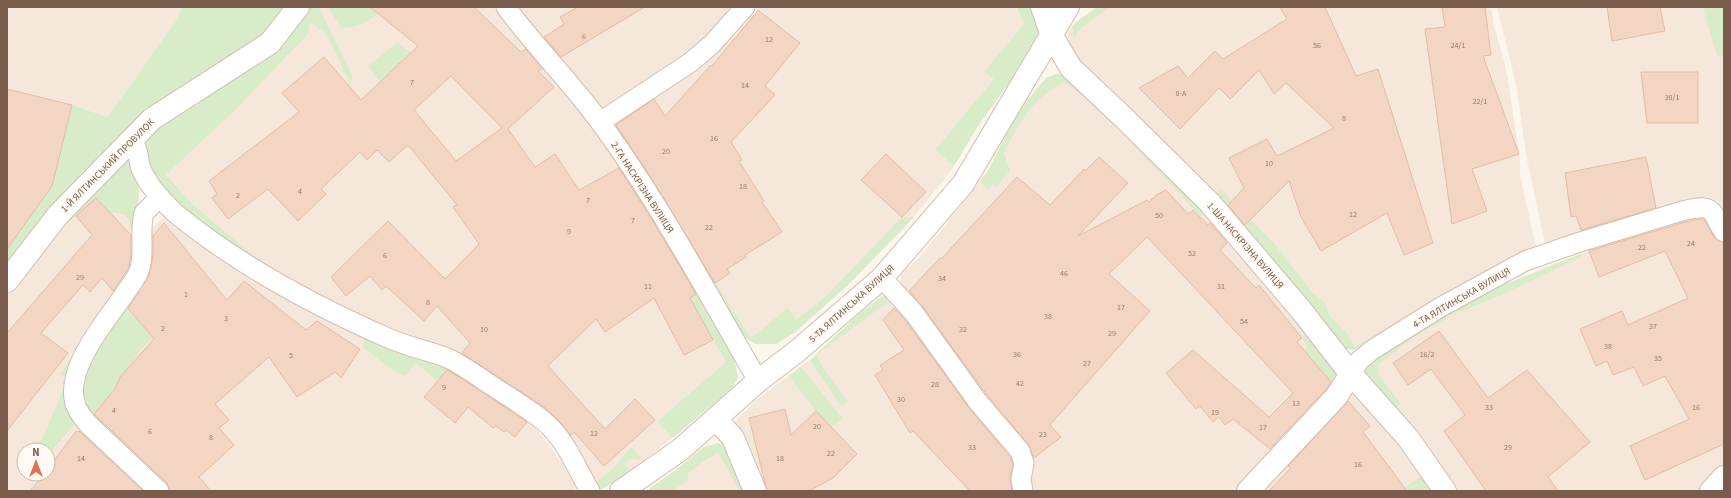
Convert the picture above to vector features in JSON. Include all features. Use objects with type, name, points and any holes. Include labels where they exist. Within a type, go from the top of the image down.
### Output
[{"type":"street","name":"1-Й ЯЛТИНСЬКИЙ ПРОВУЛОК","points":[[7,281],[58,215],[152,119],[270,43],[298,7]]},
{"type":"street","name":"1-ША НАСКРІЗНА ВУЛИЦЯ","points":[[1042,7],[1052,36],[1071,68],[1123,117],[1208,202],[1301,310],[1352,374],[1408,438],[1445,491]]},
{"type":"street","name":"5-ТА ЯЛТИНСЬКА ВУЛИЦЯ","points":[[621,491],[680,450],[758,381],[796,352],[882,278],[963,184],[1068,7]]},
{"type":"street","name":"4-ТА ЯЛТИНСЬКА ВУЛИЦЯ","points":[[1248,491],[1336,397],[1352,374]]},
{"type":"street","points":[[716,419],[732,438],[755,491]]},
{"type":"street","points":[[1711,491],[1724,478]]},
{"type":"lane","name":"2-ГА НАСКРІЗНА ВУЛИЦЯ","points":[[506,7],[600,122],[667,221],[758,381]]},
{"type":"lane","points":[[600,122],[691,62],[712,44],[745,7]]},
{"type":"lane","points":[[131,140],[138,149],[142,173],[160,197],[176,213],[235,256],[298,294],[388,338],[414,348],[446,357],[467,369],[541,418],[552,429],[571,455],[590,491]]},
{"type":"lane","points":[[159,491],[88,424],[80,415],[75,405],[74,396],[81,359],[94,337],[122,298],[140,268],[144,213],[160,197]]},
{"type":"lane","name":"4-ТА ЯЛТИНСЬКА ВУЛИЦЯ","points":[[1352,374],[1359,361],[1372,350],[1439,308],[1509,269],[1543,254],[1682,211],[1698,208],[1708,208],[1713,213],[1724,232]]},
{"type":"lane","points":[[882,278],[914,313],[978,402],[1020,451],[1024,463],[1021,479],[1023,491]]},
{"type":"shaded area","points":[[7,7],[289,7],[108,117],[72,105],[7,89]]},
{"type":"shaded area","points":[[309,7],[497,7],[575,102],[624,169],[654,224],[672,245],[738,377],[733,387],[630,473],[600,490],[554,421],[341,310],[202,226],[155,179],[146,143],[280,45]]},
{"type":"shaded area","points":[[513,7],[734,7],[709,36],[654,83],[603,115]]},
{"type":"shaded area","points":[[758,7],[1030,7],[1035,14],[978,126],[950,172],[907,225],[848,285],[794,333],[776,344],[755,344],[739,334],[611,122],[721,44],[738,35],[758,10]]},
{"type":"shaded area","points":[[1097,7],[1489,7],[1490,10],[1492,10],[1494,27],[1503,56],[1508,80],[1520,160],[1520,175],[1536,247],[1354,350],[1342,348],[1087,72],[1068,45],[1067,33],[1076,22]]},
{"type":"shaded area","points":[[1497,7],[1724,7],[1724,228],[1723,216],[1718,200],[1545,244],[1526,155],[1517,89]]},
{"type":"shaded area","points":[[1057,74],[1067,76],[1207,212],[1323,349],[1334,385],[1285,430],[1239,491],[1034,491],[1031,480],[1033,459],[901,295],[900,275],[919,258],[988,171],[1017,114],[1035,90],[1046,78]]},
{"type":"shaded area","points":[[93,189],[139,195],[137,265],[72,399],[153,491],[7,491],[7,295],[44,244]]},
{"type":"shaded area","points":[[1698,211],[1724,235],[1724,466],[1699,491],[1454,491],[1365,365],[1433,320],[1548,266]]},
{"type":"shaded area","points":[[165,214],[450,366],[533,425],[576,480],[575,491],[163,491],[97,428],[78,383],[145,238]]},
{"type":"shaded area","points":[[884,295],[895,297],[1012,455],[1015,475],[1014,491],[764,491],[732,425],[755,401],[816,355],[860,313]]},
{"type":"shaded area","points":[[1354,395],[1362,398],[1393,433],[1434,491],[1257,491],[1342,401]]},
{"type":"shaded area","points":[[718,443],[746,491],[647,491],[704,447]]},
{"type":"green space","points":[[182,7],[289,7],[272,28],[149,112],[7,268],[7,247],[52,186],[72,105],[108,117],[176,21]]},
{"type":"green space","points":[[309,7],[319,7],[353,77],[350,83],[326,34],[310,22],[308,34],[236,109],[166,175],[192,204],[254,256],[303,292],[202,226],[155,179],[145,160],[146,143],[153,128],[280,45]]},
{"type":"green space","points":[[328,7],[387,7],[360,25],[341,28]]},
{"type":"green space","points":[[1017,7],[1030,7],[1040,28],[1035,47],[978,126],[954,166],[935,150],[994,79],[984,72],[1024,24]]},
{"type":"green space","points":[[1097,7],[1109,7],[1077,31],[1075,40],[1072,27],[1076,22]]},
{"type":"green space","points":[[1703,7],[1724,7],[1724,56],[1717,56]]},
{"type":"green space","points":[[397,43],[411,53],[380,81],[368,66]]},
{"type":"green space","points":[[1057,74],[1067,76],[1207,212],[1201,217],[1099,108],[1064,82],[1043,96],[1021,121],[1004,153],[1010,171],[997,186],[993,183],[988,190],[980,181],[988,171],[1017,114],[1046,78]]},
{"type":"green space","points":[[128,151],[138,179],[139,195],[135,239],[127,216],[114,212],[110,214],[96,198],[44,244]]},
{"type":"green space","points":[[1221,189],[1273,242],[1312,292],[1325,303],[1330,317],[1346,332],[1355,347],[1518,253],[1536,247],[1354,350],[1342,348],[1216,193]]},
{"type":"green space","points":[[902,217],[914,217],[848,285],[794,333],[776,344],[755,344],[739,334],[703,270],[706,268],[751,338],[788,308],[796,320],[825,297]]},
{"type":"green space","points":[[672,245],[734,358],[738,377],[733,387],[673,438],[657,422],[726,362],[663,251]]},
{"type":"green space","points":[[1580,254],[1581,257],[1497,297],[1454,314],[1411,339],[1379,364],[1378,374],[1401,404],[1393,411],[1360,371],[1365,365],[1433,320],[1486,292]]},
{"type":"green space","points":[[884,295],[895,297],[816,355],[824,369],[848,402],[841,406],[810,360],[860,313]]},
{"type":"green space","points":[[122,301],[153,338],[142,348],[115,389],[94,414],[120,437],[115,443],[82,413],[78,383]]},
{"type":"green space","points":[[1308,331],[1323,349],[1340,378],[1334,385],[1304,350],[1308,347],[1302,338]]},
{"type":"green space","points":[[368,334],[450,366],[484,390],[478,395],[448,370],[438,381],[416,363],[405,376],[390,368],[362,347]]},
{"type":"green space","points":[[79,355],[82,427],[75,424],[56,446],[56,442],[40,442],[68,379],[60,374],[73,356]]},
{"type":"green space","points":[[801,367],[843,419],[831,427],[816,411],[789,376]]},
{"type":"green space","points":[[718,443],[727,446],[746,491],[740,491],[718,452],[687,473],[689,480],[672,491],[650,491],[649,489],[676,470],[704,447]]},
{"type":"green space","points":[[631,447],[642,458],[639,460],[630,459],[624,463],[630,473],[600,490],[593,484],[615,467]]},
{"type":"green space","points":[[1423,475],[1434,491],[1406,491],[1404,488]]},
{"type":"building","points":[[370,7],[474,7],[521,52],[526,49],[542,69],[538,71],[554,87],[508,129],[535,167],[555,154],[579,190],[619,168],[696,294],[690,298],[713,340],[684,355],[654,298],[605,332],[596,319],[548,366],[605,429],[635,399],[655,420],[604,466],[574,432],[571,435],[544,407],[462,353],[470,343],[437,306],[424,321],[386,286],[382,290],[370,276],[346,296],[331,277],[388,221],[445,279],[479,244],[453,207],[457,205],[408,145],[389,162],[377,150],[367,160],[360,152],[321,189],[326,194],[298,221],[268,189],[228,219],[212,198],[217,194],[209,181],[299,112],[282,93],[324,57],[361,100],[418,46]],"holes":[[[451,76],[502,128],[456,161],[414,110]]]},
{"type":"building","points":[[578,7],[645,7],[561,57],[544,37],[564,24],[560,17]]},
{"type":"building","points":[[1280,7],[1325,7],[1356,76],[1378,69],[1433,243],[1404,255],[1387,213],[1321,251],[1301,217],[1289,181],[1245,225],[1228,205],[1244,188],[1229,158],[1267,139],[1277,156],[1334,128],[1286,83],[1274,94],[1259,70],[1230,99],[1219,88],[1180,129],[1139,88],[1178,66],[1188,78],[1215,51],[1223,59],[1287,19]]},
{"type":"building","points":[[1442,7],[1485,7],[1491,55],[1483,56],[1519,154],[1472,169],[1487,211],[1452,224],[1425,29],[1445,27]]},
{"type":"building","points":[[1607,7],[1660,7],[1665,31],[1612,41]]},
{"type":"building","points":[[758,10],[800,43],[765,86],[775,95],[731,142],[742,160],[739,161],[764,201],[762,202],[782,232],[745,255],[746,257],[727,269],[730,273],[715,283],[652,179],[616,125],[654,99],[665,116],[711,65],[712,66]]},
{"type":"building","points":[[1641,72],[1698,72],[1698,123],[1647,123]]},
{"type":"building","points":[[7,89],[72,105],[52,186],[7,249]]},
{"type":"building","points":[[886,154],[926,192],[902,217],[861,180]]},
{"type":"building","points":[[1099,157],[1128,183],[1078,236],[1147,200],[1149,202],[1156,195],[1166,190],[1188,214],[1193,210],[1208,225],[1210,223],[1227,243],[1220,250],[1256,288],[1259,285],[1302,338],[1297,342],[1331,382],[1270,449],[1233,419],[1225,425],[1219,417],[1213,422],[1200,406],[1196,409],[1166,373],[1193,350],[1269,417],[1293,393],[1147,237],[1109,274],[1150,311],[1050,425],[1061,437],[1034,458],[1028,444],[987,395],[923,307],[909,291],[940,258],[941,259],[1017,177],[1050,205],[1084,169],[1085,171]]},
{"type":"building","points":[[1646,157],[1656,208],[1581,230],[1576,216],[1571,217],[1565,173]]},
{"type":"building","points":[[96,198],[131,235],[129,267],[113,291],[102,278],[90,292],[83,285],[41,333],[68,353],[7,431],[7,333],[92,235],[76,216]]},
{"type":"building","points":[[1704,219],[1715,239],[1724,243],[1724,444],[1645,480],[1630,446],[1689,419],[1665,376],[1643,386],[1634,367],[1613,375],[1607,361],[1596,366],[1580,329],[1622,311],[1628,325],[1688,298],[1665,251],[1599,277],[1589,251],[1685,222]]},
{"type":"building","points":[[164,223],[227,300],[244,281],[306,330],[317,321],[360,349],[341,378],[335,372],[297,397],[269,357],[215,404],[229,420],[219,428],[234,445],[199,477],[211,491],[170,491],[167,483],[94,414],[115,389],[120,377],[154,339],[128,308],[149,275],[153,256],[153,236]]},
{"type":"building","points":[[894,308],[905,320],[969,408],[1010,457],[1013,464],[1010,477],[1012,491],[970,491],[913,431],[910,433],[875,375],[883,370],[880,365],[904,350],[883,320]]},
{"type":"building","points":[[1439,331],[1488,398],[1527,370],[1590,442],[1548,477],[1558,491],[1486,491],[1444,431],[1465,415],[1431,369],[1408,385],[1393,363]]},
{"type":"building","points":[[447,370],[527,422],[515,437],[506,430],[504,432],[496,426],[493,428],[468,407],[455,423],[424,397]]},
{"type":"building","points":[[1348,401],[1370,426],[1363,432],[1407,491],[1269,491],[1291,468],[1288,466]]},
{"type":"building","points":[[785,409],[791,435],[816,411],[857,454],[833,478],[809,491],[767,491],[749,418]]},
{"type":"building","points":[[76,431],[79,431],[143,491],[30,491],[37,482],[56,482],[56,458]]}]
